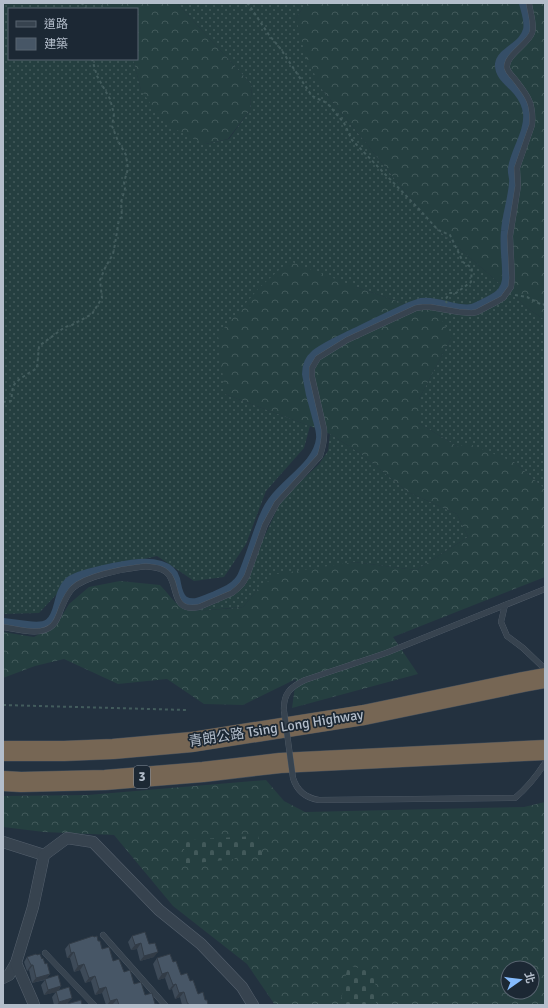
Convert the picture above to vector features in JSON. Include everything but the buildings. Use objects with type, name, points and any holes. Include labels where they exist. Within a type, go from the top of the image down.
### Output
[{"type":"highway","name":"青朗公路 Tsing Long Highway","points":[[3,751],[64,751],[192,742],[364,716],[545,678]]},
{"type":"highway","name":"3","points":[[3,781],[105,780],[202,772],[280,763],[545,750]]},
{"type":"street","points":[[3,978],[9,974],[16,963],[33,907],[44,855],[67,838],[94,842],[158,910],[201,944],[242,987],[253,1005]]},
{"type":"street","points":[[3,842],[44,855]]},
{"type":"street","points":[[16,963],[34,1005]]},
{"type":"lane","points":[[3,627],[34,632],[41,632],[48,629],[53,626],[57,620],[66,597],[76,585],[85,580],[102,575],[142,567],[160,569],[167,572],[171,578],[178,601],[188,607],[199,607],[237,590],[247,576],[265,525],[276,503],[320,456],[325,438],[312,377],[312,368],[318,358],[347,340],[416,308],[430,307],[472,313],[477,312],[503,298],[511,287],[512,278],[510,236],[518,186],[517,168],[533,119],[531,104],[527,95],[507,68],[511,57],[528,40],[532,33],[532,20],[528,3]]},
{"type":"lane","points":[[545,589],[386,653],[305,680],[295,686],[287,694],[284,703],[293,778],[296,787],[310,798],[319,800],[515,798],[526,789],[545,764]]},
{"type":"lane","points":[[505,605],[501,622],[506,636],[523,648],[545,669]]},
{"type":"lane","points":[[103,935],[165,1005]]},
{"type":"lane","points":[[45,953],[94,1005]]},
{"type":"path","points":[[247,3],[280,48],[312,96],[327,103],[344,122],[352,140],[438,230],[450,234],[463,262],[472,268],[471,282],[456,293],[450,294],[445,300],[446,303]]},
{"type":"path","points":[[3,402],[12,401],[13,387],[17,380],[37,368],[39,346],[65,327],[72,325],[82,318],[92,314],[102,298],[100,280],[113,254],[116,244],[119,219],[122,217],[121,202],[125,189],[124,182],[128,169],[126,156],[112,126],[114,114],[110,99],[97,76],[92,60]]},
{"type":"path","points":[[507,292],[527,297],[542,305],[545,304]]},
{"type":"path","points":[[3,705],[187,710]]},
{"type":"green space","points":[[3,3],[101,3],[105,8],[8,8],[8,60],[133,60],[141,90],[205,144],[229,139],[250,110],[252,85],[177,3],[306,3],[296,18],[323,91],[430,223],[530,310],[545,320],[545,489],[514,462],[458,447],[419,423],[419,399],[451,338],[414,307],[356,287],[225,394],[310,426],[304,448],[266,491],[246,544],[224,577],[194,581],[157,556],[75,575],[39,613],[3,614]]},
{"type":"green space","points":[[101,3],[177,3],[252,85],[250,110],[228,139],[205,144],[165,124],[141,90],[133,60],[138,60],[138,8],[105,8]]},
{"type":"green space","points":[[306,3],[545,3],[545,320],[530,310],[430,223],[323,91],[305,55],[296,18]]},
{"type":"green space","points":[[289,261],[356,287],[414,307],[438,312],[451,338],[419,399],[419,423],[458,447],[467,443],[514,462],[545,489],[545,577],[393,637],[418,674],[292,708],[296,679],[243,705],[204,704],[167,679],[118,684],[64,659],[35,666],[3,678],[3,632],[34,637],[57,624],[69,604],[89,587],[120,581],[160,585],[178,605],[184,609],[195,611],[243,607],[257,590],[277,574],[354,562],[416,570],[468,537],[457,514],[408,492],[361,454],[330,434],[225,394],[218,335],[259,288]]},
{"type":"green space","points":[[330,434],[361,454],[408,492],[457,514],[468,537],[416,570],[354,562],[257,590],[243,607],[197,611],[219,602],[246,584],[260,546],[282,499],[319,464],[328,451]]},
{"type":"green space","points":[[266,780],[284,801],[305,812],[524,807],[545,802],[545,1005],[275,1005],[247,964],[173,906],[114,835],[44,832],[3,827],[3,796],[88,795]]},
{"type":"green space","points":[[258,836],[263,856],[186,864],[183,840]]},
{"type":"green space","points":[[348,965],[375,973],[376,1005],[340,1005]]},
{"type":"waterway","points":[[3,623],[34,627],[45,626],[49,624],[55,616],[62,592],[69,582],[91,573],[124,566],[150,564],[165,568],[173,574],[180,597],[188,603],[203,601],[233,587],[242,577],[262,521],[271,504],[308,465],[319,448],[321,432],[307,374],[307,369],[311,359],[334,343],[389,316],[421,303],[434,303],[459,309],[472,309],[500,295],[507,280],[506,237],[514,181],[513,168],[525,134],[528,120],[527,107],[523,98],[504,76],[500,68],[500,64],[505,56],[526,36],[528,30],[528,16],[524,3]]}]
